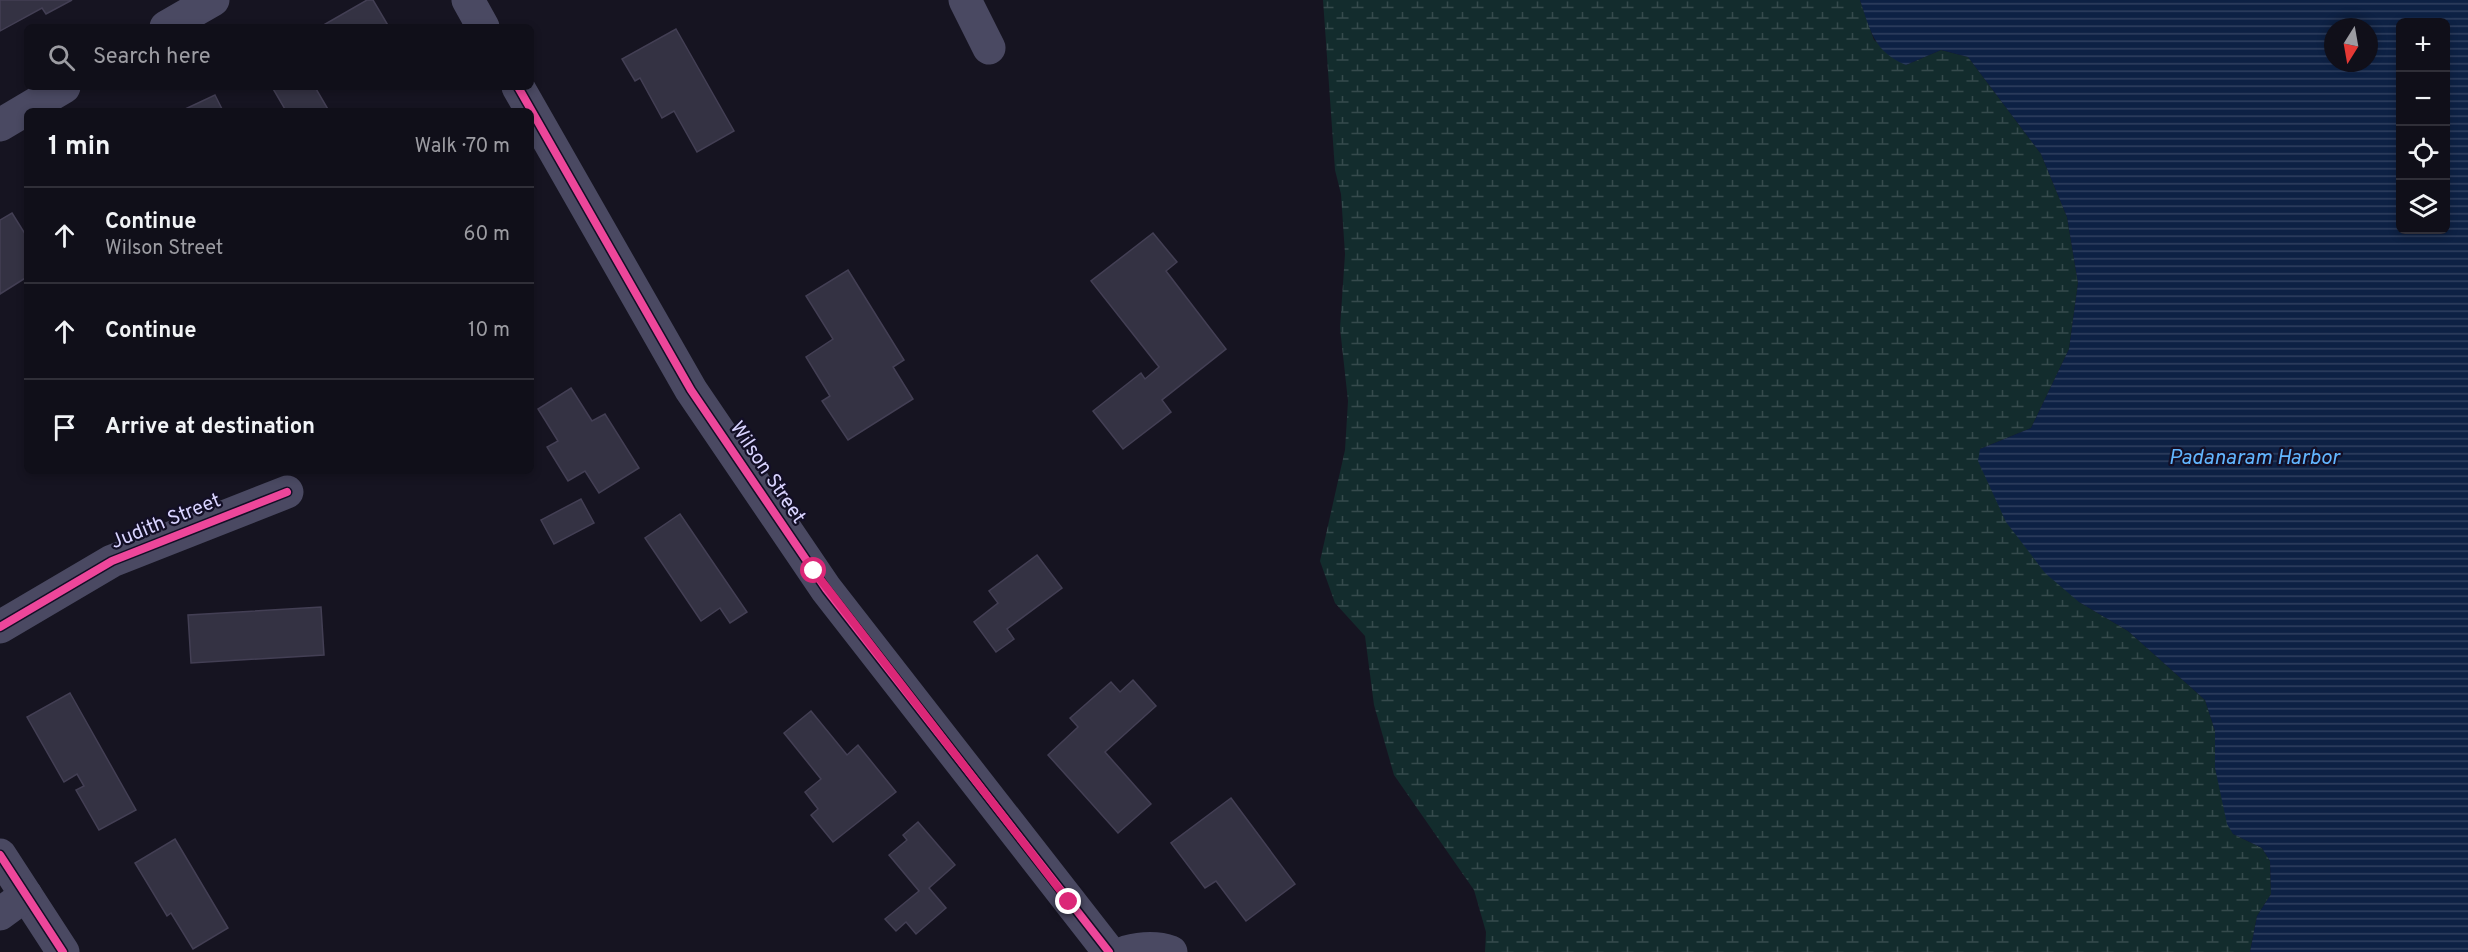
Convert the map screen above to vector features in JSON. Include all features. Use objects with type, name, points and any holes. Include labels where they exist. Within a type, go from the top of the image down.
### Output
[{"type":"street","points":[[171,24],[213,0]]},
{"type":"street","points":[[468,0],[481,24]]},
{"type":"street","points":[[965,0],[989,48]]},
{"type":"street","points":[[29,108],[59,90]]},
{"type":"street","name":"Wilson Street","points":[[520,90],[530,108]]},
{"type":"street","points":[[0,125],[24,111]]},
{"type":"street","name":"Wilson Street","points":[[534,115],[691,390],[826,589],[1109,952]]},
{"type":"street","name":"Judith Street","points":[[0,627],[112,561],[287,492]]},
{"type":"street","points":[[0,855],[63,952]]},
{"type":"street","points":[[0,914],[26,896]]},
{"type":"street","points":[[1126,952],[1137,949],[1163,949],[1171,952]]},
{"type":"green space","points":[[1323,0],[1860,0],[1874,40],[1906,65],[1941,50],[1968,57],[2041,154],[2067,217],[2078,283],[2069,349],[2031,428],[1980,449],[2079,602],[2128,631],[2205,700],[2215,731],[2215,768],[2233,834],[2262,848],[2270,861],[2271,894],[2257,916],[2250,952],[1485,952],[1486,932],[1474,890],[1394,775],[1374,705],[1365,636],[1335,603],[1320,561],[1345,450],[1348,401],[1340,328],[1345,254],[1341,194],[1335,170]]},
{"type":"water","name":"Padanaram Harbor","points":[[1860,0],[2468,0],[2468,952],[2250,952],[2257,916],[2271,894],[2270,861],[2262,848],[2233,834],[2227,824],[2215,768],[2215,731],[2205,700],[2128,631],[2079,602],[2045,573],[2006,522],[1978,461],[1980,449],[2031,428],[2069,349],[2078,283],[2067,217],[2041,154],[1968,57],[1941,50],[1906,65],[1895,60],[1880,47]]},
{"type":"building","points":[[0,0],[72,0],[46,14],[42,8],[0,31]]},
{"type":"building","points":[[367,0],[373,0],[387,24],[325,24]]},
{"type":"building","points":[[676,29],[734,131],[697,152],[674,111],[662,118],[640,78],[635,81],[622,59]]},
{"type":"building","points":[[274,90],[317,90],[327,108],[284,108]]},
{"type":"building","points":[[215,95],[222,108],[187,108]]},
{"type":"building","points":[[12,213],[24,232],[24,279],[0,294],[0,220]]},
{"type":"building","points":[[1153,233],[1177,262],[1166,271],[1226,349],[1162,400],[1171,412],[1123,449],[1093,411],[1141,373],[1145,379],[1159,367],[1091,281]]},
{"type":"building","points":[[848,270],[904,360],[893,367],[913,399],[848,440],[822,401],[830,396],[806,357],[833,339],[806,296]]},
{"type":"building","points":[[571,388],[592,421],[605,414],[639,468],[599,493],[585,471],[568,481],[547,447],[558,441],[538,409]]},
{"type":"building","points":[[581,499],[594,523],[554,544],[541,520]]},
{"type":"building","points":[[680,514],[747,612],[730,623],[720,608],[701,621],[645,538]]},
{"type":"building","points":[[1037,555],[1062,588],[1007,629],[1014,639],[996,652],[974,622],[998,603],[989,591]]},
{"type":"building","points":[[321,607],[324,655],[191,663],[188,615]]},
{"type":"building","points":[[1133,680],[1156,706],[1105,752],[1151,804],[1118,833],[1048,755],[1078,727],[1070,718],[1111,682],[1120,692]]},
{"type":"building","points":[[70,693],[136,810],[99,830],[76,790],[84,786],[77,774],[64,782],[27,717]]},
{"type":"building","points":[[811,711],[847,755],[858,745],[896,792],[833,842],[811,815],[818,809],[805,792],[821,779],[784,733]]},
{"type":"building","points":[[1231,798],[1295,884],[1246,921],[1216,881],[1205,888],[1171,843]]},
{"type":"building","points":[[918,822],[955,865],[929,888],[946,908],[916,934],[906,922],[896,931],[885,919],[919,891],[889,855],[907,840],[903,835]]},
{"type":"building","points":[[175,839],[228,928],[193,949],[171,913],[167,916],[135,863]]},
{"type":"cycle path","points":[[520,90],[530,108]]},
{"type":"cycle path","points":[[534,115],[691,390],[826,589],[1109,952]]},
{"type":"cycle path","points":[[0,627],[112,561],[287,492]]},
{"type":"cycle path","points":[[0,855],[63,952]]},
{"type":"route","points":[[814,571],[1069,902]]}]
